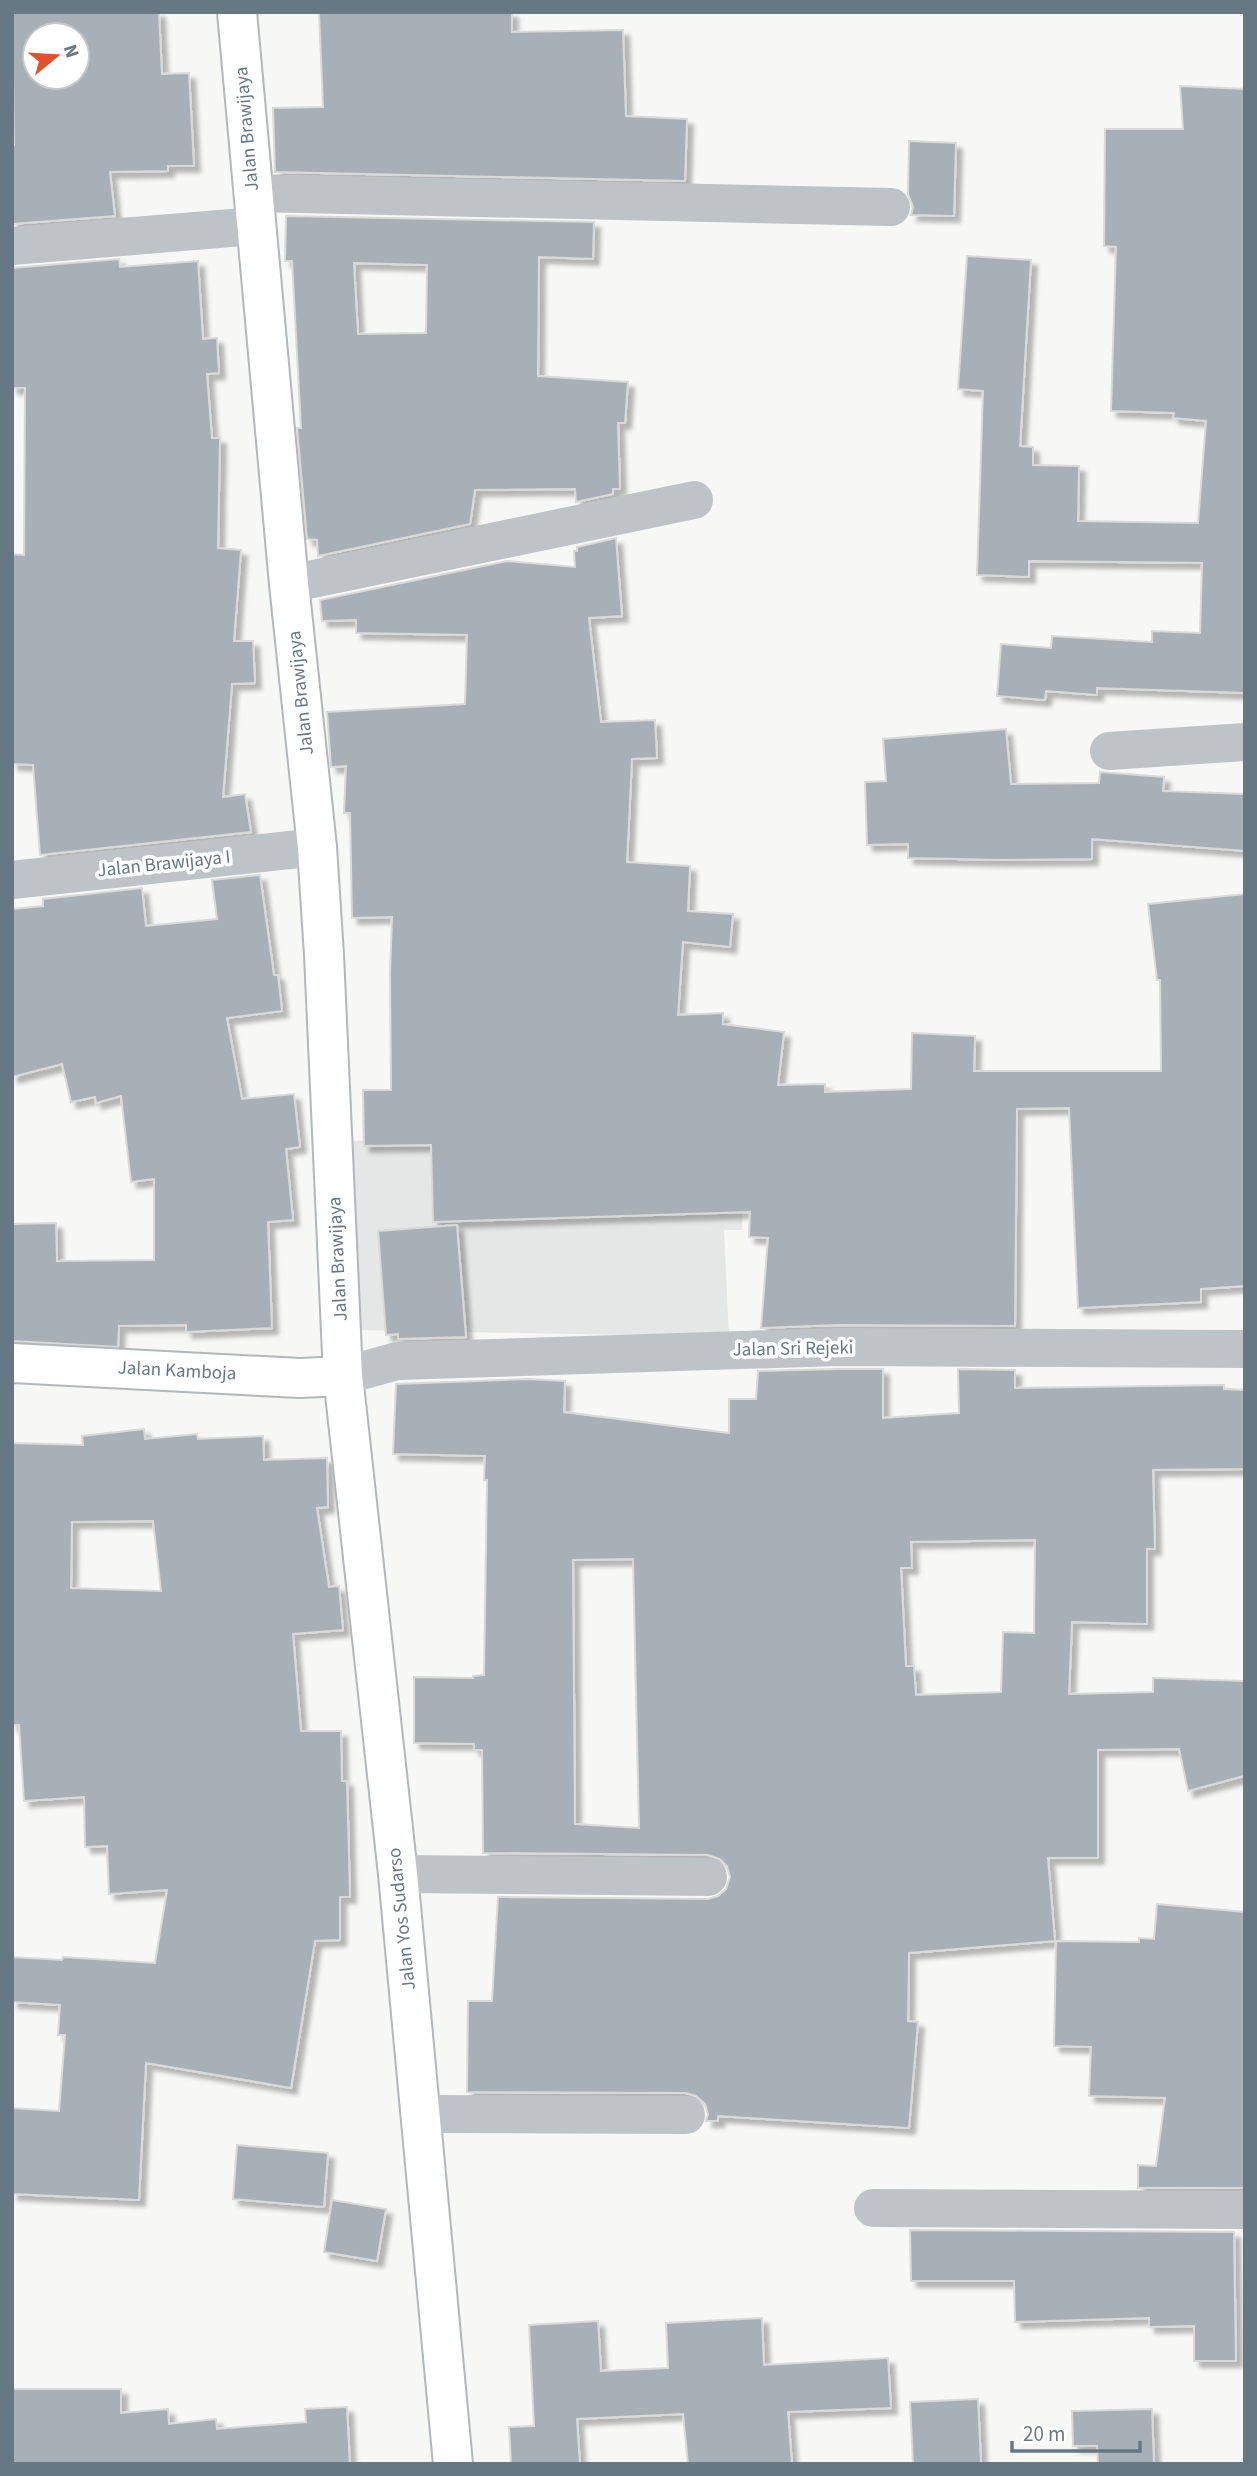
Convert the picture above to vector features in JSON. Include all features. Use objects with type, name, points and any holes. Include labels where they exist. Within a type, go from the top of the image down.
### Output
[{"type":"main road","name":"Jalan Brawijaya","points":[[237,12],[289,584],[317,847],[343,1376]]},
{"type":"main road","name":"Jalan Kamboja","points":[[12,1363],[300,1378],[343,1376]]},
{"type":"main road","name":"Jalan Yos Sudarso","points":[[343,1376],[398,1874],[453,2464]]},
{"type":"street","points":[[12,246],[255,210],[891,207]]},
{"type":"street","points":[[289,584],[694,500]]},
{"type":"street","points":[[1109,751],[1245,742]]},
{"type":"street","name":"Jalan Brawijaya I","points":[[12,880],[317,847]]},
{"type":"street","name":"Jalan Sri Rejeki","points":[[343,1376],[397,1361],[838,1347],[1245,1349]]},
{"type":"street","points":[[398,1874],[708,1877]]},
{"type":"street","points":[[420,2114],[686,2115]]},
{"type":"street","points":[[873,2208],[1245,2210]]},
{"type":"shaded area","points":[[744,1129],[742,1230],[724,1230],[729,1337],[357,1330],[351,1141]]},
{"type":"building","points":[[12,12],[159,12],[162,74],[189,73],[194,166],[168,166],[168,171],[110,172],[115,216],[12,224]]},
{"type":"building","points":[[319,12],[512,12],[512,32],[623,30],[626,116],[687,119],[685,181],[275,172],[273,108],[323,107]]},
{"type":"building","points":[[1180,86],[1245,89],[1245,693],[1097,688],[1097,695],[1046,691],[1045,700],[997,696],[1001,644],[1051,648],[1052,636],[1152,642],[1152,631],[1200,633],[1202,563],[1029,561],[1029,577],[977,575],[983,391],[958,389],[967,256],[1031,260],[1020,446],[1033,447],[1033,465],[1079,466],[1078,521],[1198,523],[1206,421],[1173,418],[1174,413],[1111,411],[1116,247],[1104,246],[1105,129],[1183,129]]},
{"type":"building","points":[[909,141],[956,143],[954,216],[911,215],[913,207],[908,194]]},
{"type":"building","points":[[286,216],[594,222],[593,259],[539,257],[538,376],[628,382],[625,423],[618,423],[620,489],[613,489],[613,494],[576,502],[575,489],[475,490],[470,524],[318,556],[317,540],[307,539],[297,428],[301,428],[292,261],[285,261]],"holes":[[[354,263],[427,265],[426,333],[358,334]]]},
{"type":"building","points":[[119,259],[120,267],[198,261],[203,339],[217,338],[219,373],[207,374],[212,438],[220,438],[218,548],[241,550],[234,641],[253,641],[255,683],[232,684],[223,797],[245,794],[251,832],[40,855],[33,765],[12,764],[12,554],[24,555],[25,388],[12,388],[12,268]]},
{"type":"building","points":[[616,538],[622,616],[589,618],[601,722],[655,720],[657,758],[632,759],[627,862],[690,866],[688,911],[733,914],[730,947],[683,942],[678,1015],[723,1013],[723,1024],[784,1032],[778,1085],[825,1084],[825,1092],[911,1089],[912,1033],[975,1036],[974,1071],[1161,1071],[1160,980],[1157,980],[1148,904],[1245,894],[1245,1286],[1201,1289],[1201,1302],[1078,1308],[1069,1108],[1017,1109],[1015,1326],[838,1325],[761,1328],[768,1238],[749,1237],[750,1212],[433,1222],[431,1145],[364,1146],[363,1090],[391,1090],[392,917],[352,918],[350,813],[344,813],[346,766],[331,767],[327,712],[465,704],[467,635],[356,633],[356,620],[322,621],[320,600],[507,561],[575,567],[574,551],[577,551],[577,547]]},
{"type":"building","points":[[1006,729],[1011,784],[1099,783],[1100,772],[1164,777],[1163,791],[1245,794],[1245,851],[1092,839],[1092,859],[1004,860],[908,858],[908,844],[867,845],[865,782],[886,781],[883,739]]},
{"type":"building","points":[[260,875],[274,975],[278,975],[282,1011],[227,1018],[242,1099],[294,1094],[300,1147],[286,1149],[293,1220],[268,1222],[272,1328],[186,1332],[186,1325],[119,1326],[118,1347],[13,1341],[12,1224],[56,1223],[57,1261],[154,1260],[154,1179],[131,1182],[121,1096],[96,1103],[95,1097],[71,1102],[62,1064],[12,1077],[12,909],[43,906],[43,899],[142,888],[146,926],[217,919],[212,880]]},
{"type":"building","points":[[457,1225],[466,1337],[398,1339],[398,1334],[386,1335],[378,1231]]},
{"type":"building","points":[[883,1369],[883,1418],[959,1413],[958,1369],[1015,1370],[1015,1388],[1224,1385],[1224,1389],[1245,1390],[1245,1469],[1153,1470],[1155,1549],[1147,1549],[1147,1624],[1072,1622],[1069,1694],[1153,1692],[1153,1678],[1245,1681],[1244,1776],[1188,1791],[1179,1749],[1098,1750],[1098,1858],[1048,1858],[1055,1941],[909,1953],[908,2021],[918,2022],[909,2128],[718,2116],[718,2121],[706,2121],[708,2114],[705,2104],[696,2096],[686,2093],[467,2092],[468,2001],[492,2001],[498,1897],[708,1899],[718,1896],[726,1889],[730,1877],[727,1866],[720,1859],[708,1855],[483,1853],[482,1750],[474,1750],[474,1744],[414,1743],[414,1677],[473,1678],[484,1675],[487,1480],[484,1480],[485,1456],[393,1454],[396,1384],[528,1379],[565,1381],[564,1412],[729,1433],[729,1399],[756,1399],[758,1371]],"holes":[[[1035,1540],[1034,1633],[1003,1632],[1001,1692],[916,1695],[914,1666],[906,1666],[901,1568],[912,1568],[911,1542]],[[633,1559],[639,1828],[575,1824],[573,1560]]]},
{"type":"building","points":[[144,1429],[145,1439],[197,1434],[198,1439],[263,1436],[264,1460],[327,1458],[328,1507],[317,1508],[329,1587],[339,1586],[343,1630],[293,1634],[301,1731],[341,1731],[342,1781],[347,1781],[350,1897],[340,1897],[340,1940],[315,1941],[291,2088],[146,2063],[139,2200],[12,2194],[12,2108],[59,2111],[65,2035],[58,2035],[60,2005],[12,2002],[12,1957],[62,1960],[63,1957],[155,1963],[167,1890],[109,1894],[107,1846],[85,1847],[84,1797],[24,1801],[19,1725],[12,1725],[12,1443],[83,1445],[82,1436]],"holes":[[[153,1521],[161,1591],[71,1588],[72,1522]]]},
{"type":"building","points":[[1157,1904],[1245,1912],[1245,2188],[1138,2188],[1138,2165],[1156,2166],[1165,2098],[1089,2096],[1091,2047],[1054,2046],[1056,1941],[1139,1942],[1139,1938],[1154,1939]]},
{"type":"building","points":[[237,2145],[328,2153],[324,2207],[233,2199]]},
{"type":"building","points":[[332,2200],[386,2209],[377,2261],[324,2252]]},
{"type":"building","points":[[910,2230],[1234,2232],[1236,2361],[1194,2361],[1194,2326],[1149,2327],[1149,2318],[1015,2322],[1014,2281],[911,2281]]},
{"type":"building","points":[[762,2318],[764,2365],[888,2358],[891,2408],[788,2412],[792,2464],[688,2464],[683,2414],[577,2419],[580,2464],[511,2464],[509,2427],[534,2426],[529,2325],[598,2321],[601,2371],[668,2368],[666,2323]]},
{"type":"building","points":[[12,2389],[121,2389],[121,2413],[168,2409],[169,2424],[216,2419],[217,2429],[306,2422],[305,2409],[347,2407],[350,2464],[12,2464]]},
{"type":"building","points":[[978,2399],[981,2463],[913,2464],[910,2402]]},
{"type":"building","points":[[1152,2409],[1154,2464],[1098,2464],[1097,2446],[1073,2446],[1072,2411]]}]
